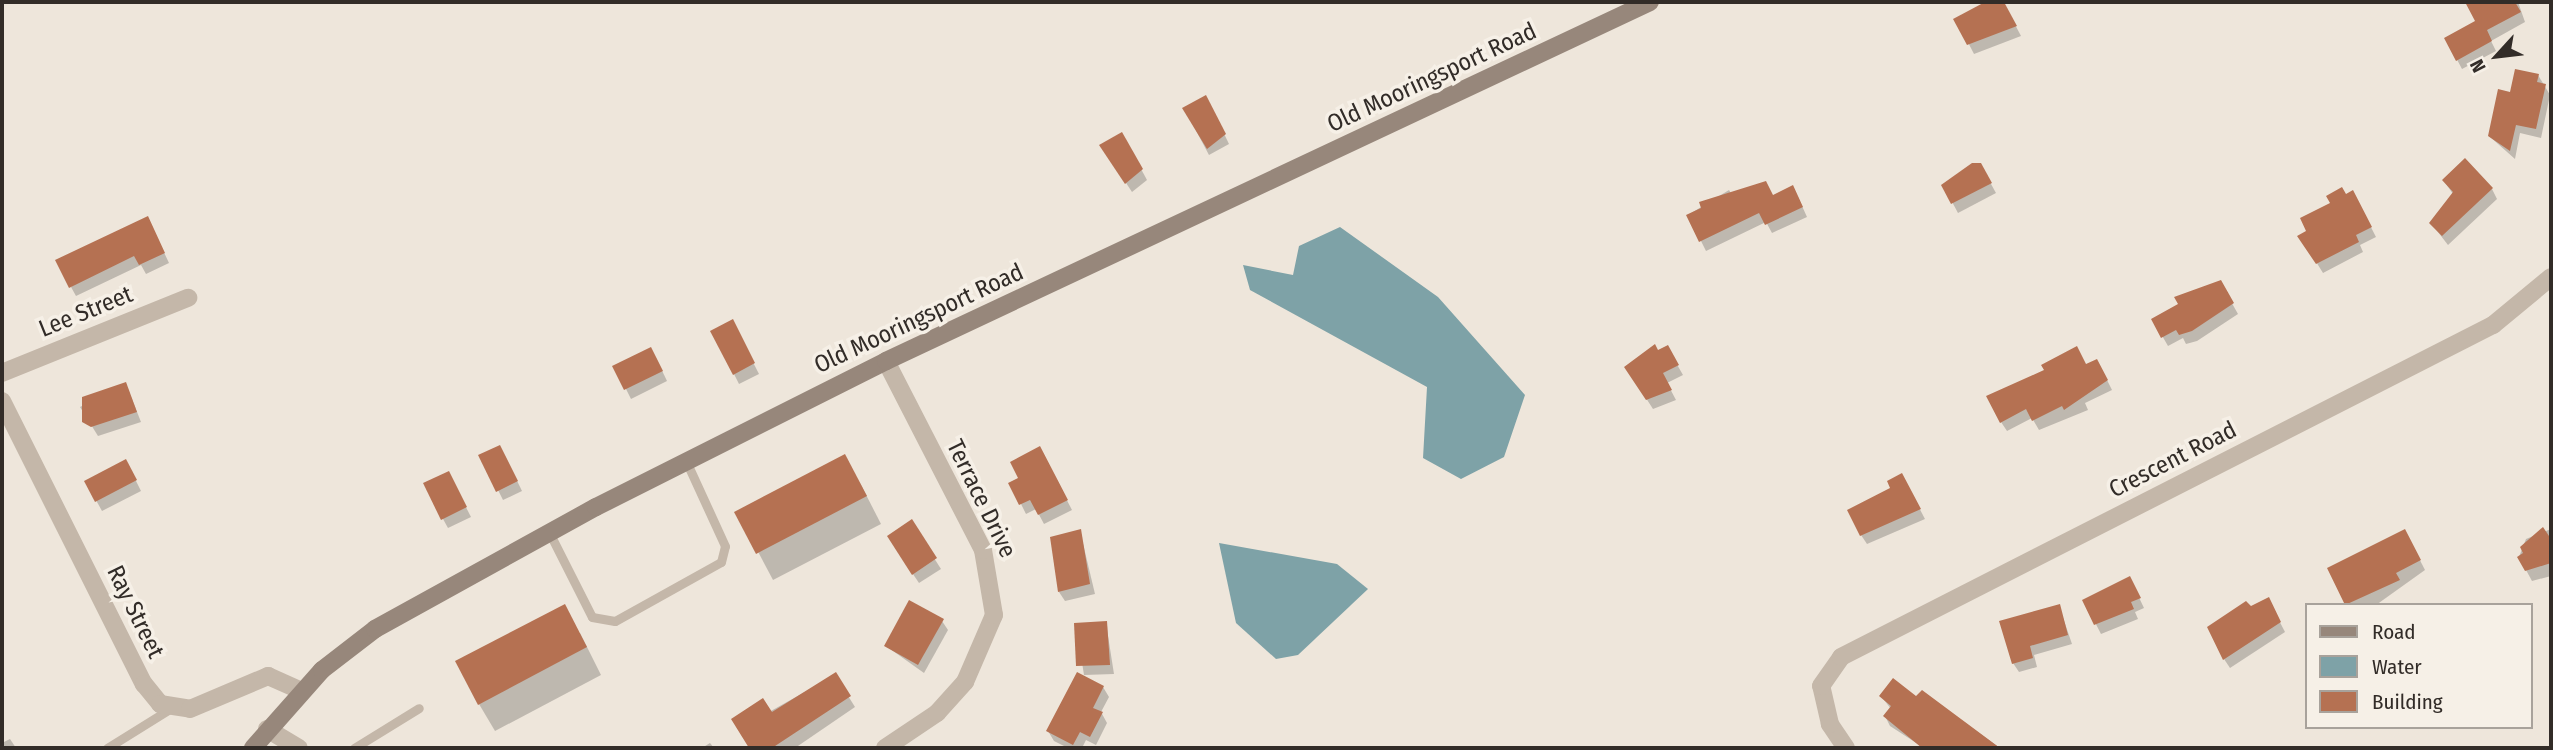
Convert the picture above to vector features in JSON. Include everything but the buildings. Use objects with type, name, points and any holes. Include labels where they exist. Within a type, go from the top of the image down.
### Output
[{"type":"main road","name":"Old Mooringsport Road","points":[[253,748],[301,691],[375,629],[549,533],[685,461],[886,361],[1650,2]]},
{"type":"street","name":"Crescent Road","points":[[1846,748],[1830,724],[1821,686],[1831,665],[1860,646],[2493,325],[2551,277]]},
{"type":"street","name":"Lee Street","points":[[2,373],[188,298]]},
{"type":"street","name":"Terrace Drive","points":[[885,748],[958,691],[981,655],[994,615],[983,550],[886,361]]},
{"type":"street","name":"Ray Street","points":[[2,401],[144,684],[168,710]]},
{"type":"street","points":[[168,710],[190,709],[268,676],[301,691]]},
{"type":"street","points":[[267,729],[299,748]]},
{"type":"lane","points":[[549,533],[592,617],[615,621],[721,562],[725,546],[685,461]]},
{"type":"lane","points":[[354,748],[419,708]]},
{"type":"lane","points":[[107,748],[168,710]]},
{"type":"water","points":[[1340,227],[1438,297],[1525,395],[1504,457],[1461,479],[1423,458],[1427,387],[1250,290],[1243,265],[1293,275],[1299,246]]},
{"type":"water","points":[[1219,543],[1337,564],[1368,589],[1298,655],[1276,659],[1236,623]]}]
